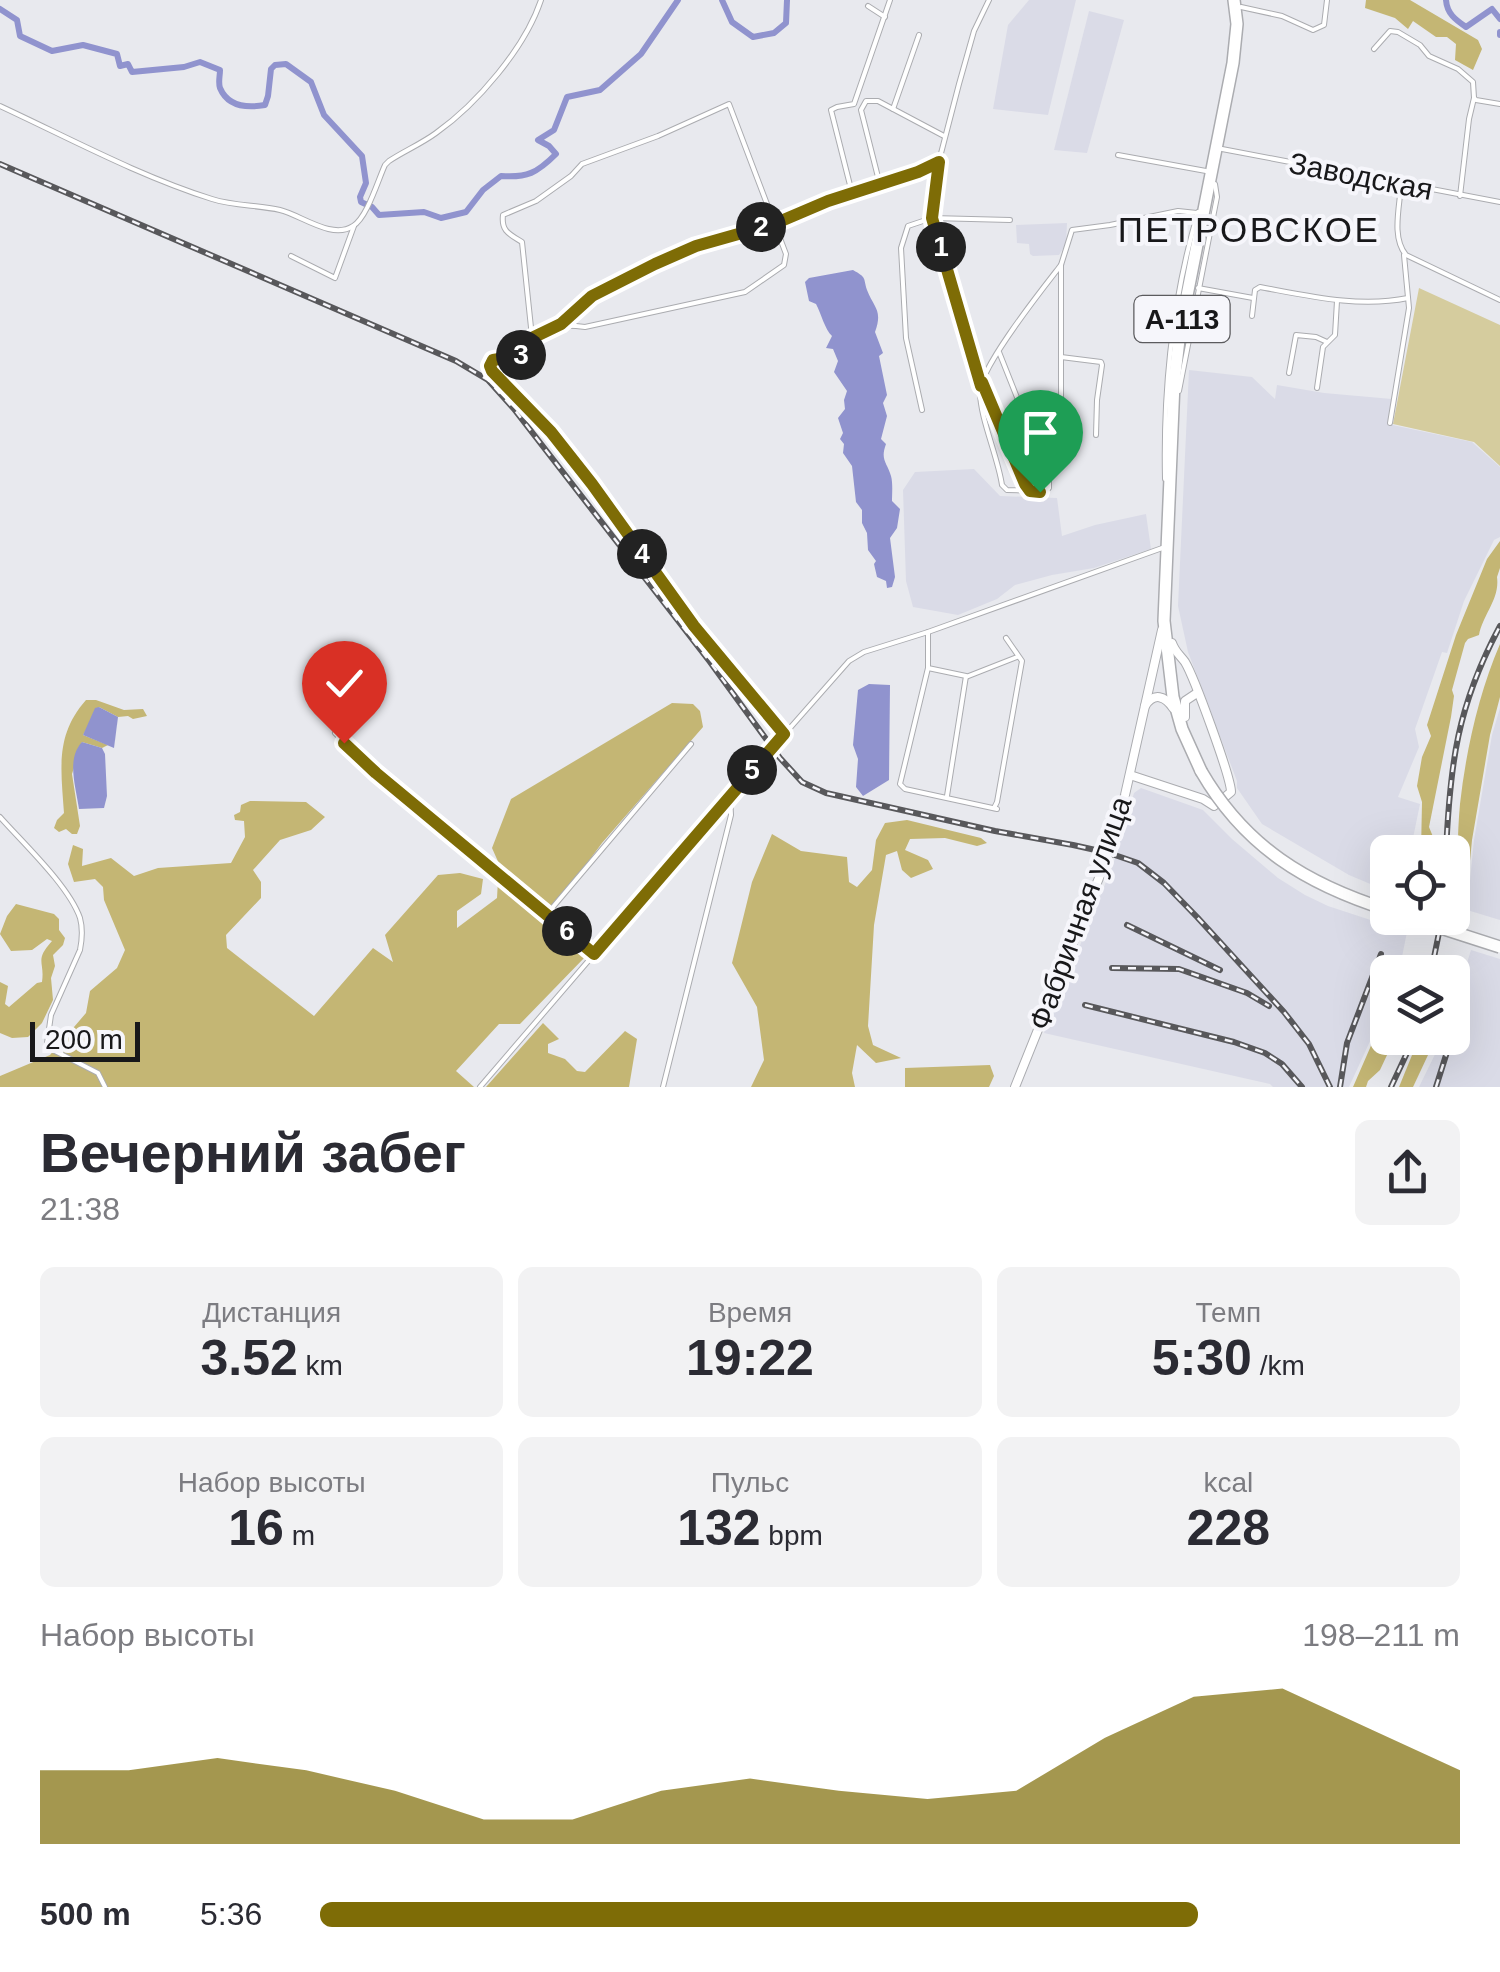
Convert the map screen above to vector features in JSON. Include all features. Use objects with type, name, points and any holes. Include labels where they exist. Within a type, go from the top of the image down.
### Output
[{"type":"highway","name":"А-113","points":[[1238,2],[1241,46],[1175,363],[1164,620],[1168,670],[1181,716],[1204,769],[1234,818],[1276,857],[1329,889],[1370,902]]},
{"type":"highway","name":"А-113","points":[[1181,716],[1169,608],[1179,391],[1236,44],[1238,2]]},
{"type":"highway","points":[[1470,932],[1500,943]]},
{"type":"highway","points":[[1470,935],[1500,943]]},
{"type":"street","points":[[291,256],[335,278],[354,226],[389,160],[438,132],[478,96],[514,50],[541,0]]},
{"type":"street","points":[[852,194],[831,110],[854,104],[890,0]]},
{"type":"street","points":[[989,0],[974,30],[939,162],[932,218],[981,384],[1030,491]]},
{"type":"street","points":[[1238,2],[1314,30],[1324,25],[1327,0]]},
{"type":"street","points":[[868,6],[885,16]]},
{"type":"street","points":[[1374,49],[1390,30],[1398,32],[1473,82],[1460,196]]},
{"type":"street","points":[[893,109],[919,35]]},
{"type":"street","points":[[1474,98],[1500,104]]},
{"type":"street","points":[[880,185],[861,110],[865,102],[873,99],[946,136]]},
{"type":"street","points":[[561,324],[585,328],[745,292],[784,265],[786,254],[729,104],[582,164],[536,201],[503,214],[506,232],[522,242],[532,338],[523,355],[493,360],[490,366],[551,432],[694,626],[784,734]]},
{"type":"street","points":[[0,106],[214,200],[279,210],[327,229],[354,226]]},
{"type":"street","name":"Заводская","points":[[1222,149],[1500,202]]},
{"type":"street","points":[[1118,156],[1213,178],[1216,197],[1179,391]]},
{"type":"street","points":[[532,338],[561,324],[592,296],[696,246],[774,224],[939,162]]},
{"type":"street","points":[[1390,423],[1410,308],[1404,253],[1397,239],[1401,184]]},
{"type":"street","points":[[1168,500],[1164,479],[1167,363],[1197,213],[1206,200]]},
{"type":"street","points":[[1058,420],[1061,265],[1072,230],[1178,211],[1197,213]]},
{"type":"street","points":[[922,410],[906,338],[901,248],[908,226],[932,218],[1010,220]]},
{"type":"street","points":[[1404,253],[1500,300]]},
{"type":"street","points":[[1000,352],[1050,484],[1045,491],[1006,490],[1002,485],[980,392],[1000,352],[1061,265]]},
{"type":"street","points":[[1252,316],[1255,290],[1260,287],[1338,300],[1393,302],[1408,298]]},
{"type":"street","points":[[1198,288],[1254,298]]},
{"type":"street","points":[[1318,388],[1323,347],[1335,335],[1338,300]]},
{"type":"street","points":[[1290,373],[1296,335],[1326,342]]},
{"type":"street","points":[[1061,357],[1102,365],[1096,434]]},
{"type":"street","points":[[480,1087],[848,661],[864,652],[1166,547]]},
{"type":"street","name":"Фабричная улица","points":[[1015,1087],[1108,853],[1130,775],[1164,620]]},
{"type":"street","points":[[928,632],[928,668],[900,784],[906,789],[995,808],[1022,661],[1006,638]]},
{"type":"street","points":[[1130,775],[1214,806],[1229,794],[1231,783],[1184,661],[1172,643]]},
{"type":"street","points":[[928,668],[966,677],[1019,656]]},
{"type":"street","points":[[947,798],[966,677]]},
{"type":"street","points":[[1181,716],[1185,701],[1197,693]]},
{"type":"street","points":[[1143,710],[1149,700],[1159,697],[1166,699],[1181,716]]},
{"type":"street","points":[[335,733],[376,773],[594,954]]},
{"type":"street","points":[[546,914],[692,744]]},
{"type":"street","points":[[663,1087],[731,816],[730,796]]},
{"type":"street","points":[[0,817],[58,884],[80,919],[80,950],[51,1014],[47,1043],[51,1049],[98,1073],[105,1087]]},
{"type":"shaded area","points":[[1029,0],[1076,0],[1048,115],[993,109],[1008,25]]},
{"type":"shaded area","points":[[1366,0],[1410,0],[1478,40],[1482,49],[1473,70],[1455,60],[1456,44],[1447,37],[1436,37],[1413,21],[1408,29],[1395,18],[1365,8]]},
{"type":"shaded area","points":[[1089,11],[1124,20],[1087,153],[1054,150]]},
{"type":"shaded area","points":[[1067,223],[1066,244],[1059,255],[1033,256],[1029,244],[1017,243],[1016,225]]},
{"type":"shaded area","points":[[1419,288],[1500,325],[1500,466],[1474,442],[1393,424]]},
{"type":"shaded area","points":[[1189,370],[1252,377],[1275,399],[1277,385],[1392,399],[1388,424],[1472,442],[1500,467],[1500,537],[1494,540],[1464,601],[1447,653],[1442,652],[1415,729],[1419,747],[1398,797],[1420,804],[1414,835],[1370,835],[1370,884],[1262,824],[1237,788],[1188,652],[1178,606]]},
{"type":"shaded area","points":[[974,469],[1000,496],[1057,498],[1062,536],[1146,514],[1151,549],[1094,568],[1015,585],[997,599],[958,615],[913,607],[906,581],[903,490],[915,472]]},
{"type":"shaded area","points":[[1500,541],[1496,592],[1479,635],[1465,643],[1452,690],[1451,717],[1429,827],[1432,835],[1421,835],[1422,802],[1417,786],[1422,757],[1431,736],[1427,725],[1456,635],[1487,559]]},
{"type":"shaded area","points":[[1500,644],[1500,697],[1470,861],[1470,835],[1458,835],[1459,816],[1470,743]]},
{"type":"shaded area","points":[[86,700],[124,710],[143,709],[147,716],[118,717],[99,707],[83,735],[108,745],[102,748],[82,742],[72,774],[80,826],[77,834],[66,829],[59,832],[54,828],[64,813],[62,753],[69,726]]},
{"type":"shaded area","points":[[672,703],[693,704],[700,711],[703,727],[602,843],[554,908],[500,866],[492,848],[511,799]]},
{"type":"shaded area","points":[[1500,708],[1500,920],[1470,911],[1474,840]]},
{"type":"shaded area","points":[[1141,788],[1203,810],[1278,878],[1328,906],[1370,920],[1370,935],[1406,935],[1402,955],[1370,955],[1370,1041],[1349,1087],[1273,1087],[1044,1033],[1113,865],[1134,793]]},
{"type":"shaded area","points":[[250,801],[306,802],[325,817],[311,830],[280,840],[253,870],[261,882],[261,898],[226,935],[227,948],[314,1016],[373,948],[393,962],[385,935],[438,875],[460,873],[483,879],[481,894],[457,911],[457,928],[497,898],[498,880],[583,946],[586,956],[520,1024],[499,1024],[456,1071],[474,1087],[0,1087],[0,1076],[50,1055],[86,1013],[90,991],[117,968],[125,950],[104,900],[103,887],[95,879],[74,882],[68,864],[73,845],[83,849],[82,866],[111,858],[134,876],[158,868],[231,863],[245,837],[244,821],[235,820],[234,815]]},
{"type":"shaded area","points":[[907,820],[981,838],[987,843],[977,846],[945,838],[910,839],[905,850],[928,860],[933,869],[911,878],[902,870],[897,851],[886,855],[874,925],[868,1026],[873,1045],[901,1058],[876,1063],[857,1045],[852,1073],[855,1087],[751,1087],[764,1060],[757,1007],[732,963],[752,882],[772,834],[801,851],[847,857],[849,882],[857,887],[872,870],[876,840],[885,823]]},
{"type":"shaded area","points":[[16,904],[54,914],[65,938],[53,955],[53,1000],[42,1023],[28,1037],[12,1038],[0,1033],[0,982],[8,986],[5,1004],[9,1007],[42,982],[42,957],[52,941],[47,939],[32,950],[11,951],[0,934]]},
{"type":"shaded area","points":[[1471,950],[1500,959],[1500,1087],[1419,1087],[1435,1055],[1470,1055]]},
{"type":"shaded area","points":[[543,1023],[559,1039],[548,1044],[548,1053],[565,1059],[577,1071],[585,1072],[625,1031],[637,1039],[629,1087],[486,1087]]},
{"type":"shaded area","points":[[1370,1048],[1370,1055],[1387,1055],[1366,1087],[1353,1087]]},
{"type":"shaded area","points":[[1412,1055],[1428,1055],[1413,1087],[1399,1087]]},
{"type":"shaded area","points":[[990,1065],[994,1076],[989,1087],[905,1087],[905,1068]]},
{"type":"water","points":[[853,270],[864,278],[878,314],[875,332],[883,353],[879,356],[887,395],[881,439],[886,444],[884,457],[892,479],[892,501],[900,509],[897,528],[890,538],[895,577],[892,587],[887,588],[886,581],[877,577],[876,561],[868,550],[852,466],[840,439],[843,433],[838,418],[845,409],[847,391],[834,372],[838,361],[833,349],[826,348],[832,336],[816,304],[809,301],[805,282]]},
{"type":"water","points":[[869,684],[890,685],[889,780],[863,796],[856,787],[858,759],[853,745],[858,690]]},
{"type":"water","points":[[99,707],[118,717],[114,748],[83,735]]},
{"type":"water","points":[[82,742],[102,748],[105,754],[104,808],[79,809],[73,765]]},
{"type":"waterway","points":[[0,9],[17,20],[20,36],[52,51],[83,45],[117,54],[120,66],[128,64],[132,72],[200,62],[220,70],[220,88],[239,105],[265,105],[271,69],[286,64],[311,82],[324,115],[362,156],[366,183],[361,202],[379,215],[424,212],[441,218],[466,212],[483,190],[501,176],[525,175],[556,154],[538,140],[554,130],[567,97],[600,90],[641,54],[678,0]]},
{"type":"waterway","points":[[722,0],[732,22],[753,37],[774,33],[786,23],[787,0]]},
{"type":"waterway","points":[[1446,0],[1450,13],[1466,27],[1492,9],[1500,19]]},
{"type":"railway","points":[[0,164],[456,361],[488,380],[802,782],[826,793],[1109,853],[1138,863],[1164,883],[1284,1012],[1309,1044],[1330,1087]]},
{"type":"railway","points":[[1447,835],[1458,736],[1474,683],[1500,626]]},
{"type":"railway","points":[[1127,925],[1220,970]]},
{"type":"railway","points":[[1434,955],[1439,935]]},
{"type":"railway","points":[[1340,1087],[1347,1043],[1381,954]]},
{"type":"railway","points":[[1112,968],[1179,969],[1247,993],[1269,1006]]},
{"type":"railway","points":[[1085,1005],[1265,1053],[1282,1064],[1302,1087]]},
{"type":"railway","points":[[1391,1087],[1406,1055]]},
{"type":"railway","points":[[1436,1087],[1446,1055]]},
{"type":"district","name":"ПЕТРОВСКОЕ","points":[[1249,229]]},
{"type":"route","points":[[344,743],[594,954],[784,734],[694,626],[551,432],[490,366],[493,360],[523,355],[532,338],[561,324],[610,284],[696,246],[774,224],[939,162],[932,218],[981,386],[982,382],[1025,484],[1030,491],[1040,492]]}]
